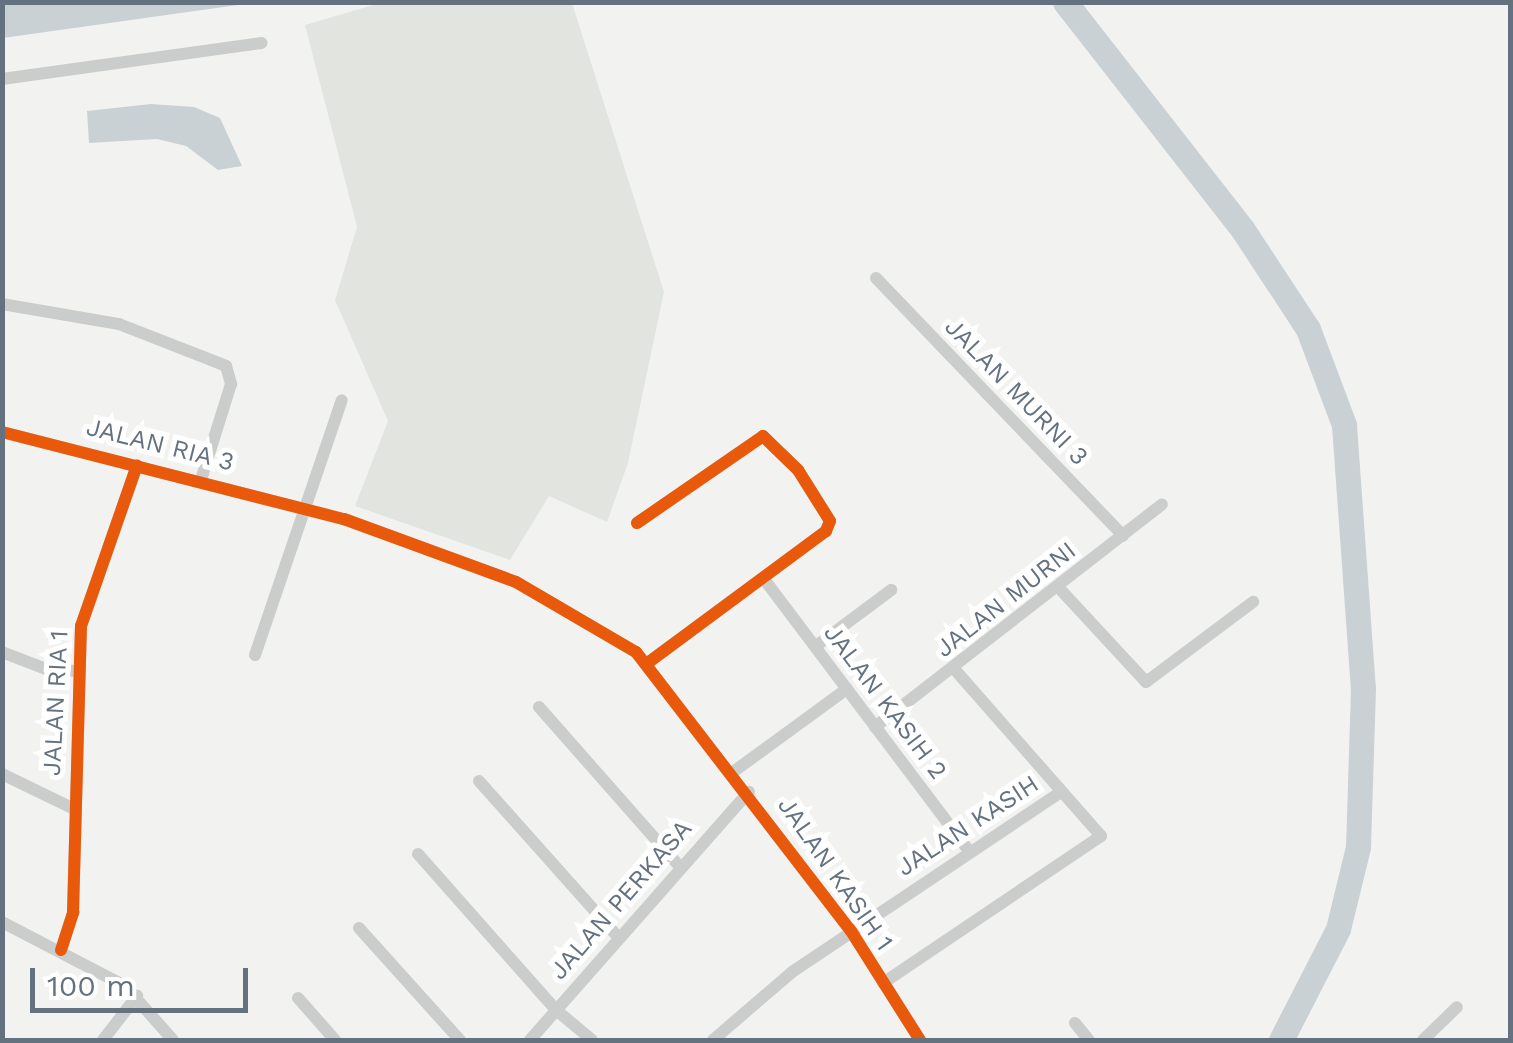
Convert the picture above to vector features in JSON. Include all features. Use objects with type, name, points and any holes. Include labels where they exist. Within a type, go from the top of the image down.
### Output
[{"type":"street","points":[[2,79],[262,43]]},
{"type":"street","name":"JALAN MURNI 3","points":[[876,278],[1123,536]]},
{"type":"street","points":[[2,304],[119,324],[226,366],[231,384],[201,480]]},
{"type":"street","points":[[255,656],[342,400]]},
{"type":"street","points":[[2,448],[5,433]]},
{"type":"street","name":"JALAN RIA 3","points":[[5,433],[306,507],[500,575],[650,662]]},
{"type":"street","points":[[637,523],[754,439],[770,439],[830,520],[826,532],[650,662]]},
{"type":"street","name":"JALAN RIA 1","points":[[61,950],[73,912],[76,671],[88,601],[137,464]]},
{"type":"street","name":"JALAN MURNI","points":[[875,727],[955,670],[1162,504]]},
{"type":"street","name":"JALAN KASIH 2","points":[[764,580],[970,852]]},
{"type":"street","points":[[1059,588],[1137,680],[1146,682],[1253,602]]},
{"type":"street","points":[[816,646],[891,590]]},
{"type":"street","points":[[2,652],[46,669],[76,671]]},
{"type":"street","name":"JALAN KASIH 1","points":[[650,662],[850,932],[920,1040]]},
{"type":"street","points":[[883,983],[1097,843],[1101,836],[955,670]]},
{"type":"street","points":[[732,772],[847,689]]},
{"type":"street","points":[[540,706],[679,866]]},
{"type":"street","points":[[2,774],[74,809]]},
{"type":"street","points":[[479,782],[617,936]]},
{"type":"street","name":"JALAN PERKASA","points":[[530,1040],[617,936],[749,792]]},
{"type":"street","name":"JALAN KASIH","points":[[713,1040],[850,932],[1061,792]]},
{"type":"street","points":[[418,854],[556,1009],[592,1040]]},
{"type":"street","points":[[2,922],[61,950],[137,996],[173,1040]]},
{"type":"street","points":[[359,928],[460,1040]]},
{"type":"street","points":[[103,1040],[137,996]]},
{"type":"street","points":[[298,998],[335,1040]]},
{"type":"street","points":[[1424,1040],[1458,1007]]},
{"type":"street","points":[[1075,1023],[1089,1040]]},
{"type":"shaded area","points":[[3,2],[251,2],[252,3],[3,38]]},
{"type":"shaded area","points":[[380,3],[572,3],[664,292],[628,463],[607,522],[549,496],[510,560],[355,506],[388,421],[335,300],[357,227],[305,25]]},
{"type":"shaded area","points":[[151,104],[194,107],[220,118],[242,166],[218,170],[186,146],[157,139],[89,143],[87,111]]},
{"type":"waterway","points":[[1065,2],[1243,230],[1308,329],[1344,425],[1363,688],[1358,847],[1338,929],[1281,1040]]},
{"type":"cycle path","points":[[2,432],[344,519],[516,582],[636,652],[851,931],[920,1040]]},
{"type":"cycle path","points":[[637,523],[763,436],[798,470],[830,521],[826,531],[649,662]]},
{"type":"cycle path","points":[[61,950],[73,912],[81,626],[137,465]]}]
